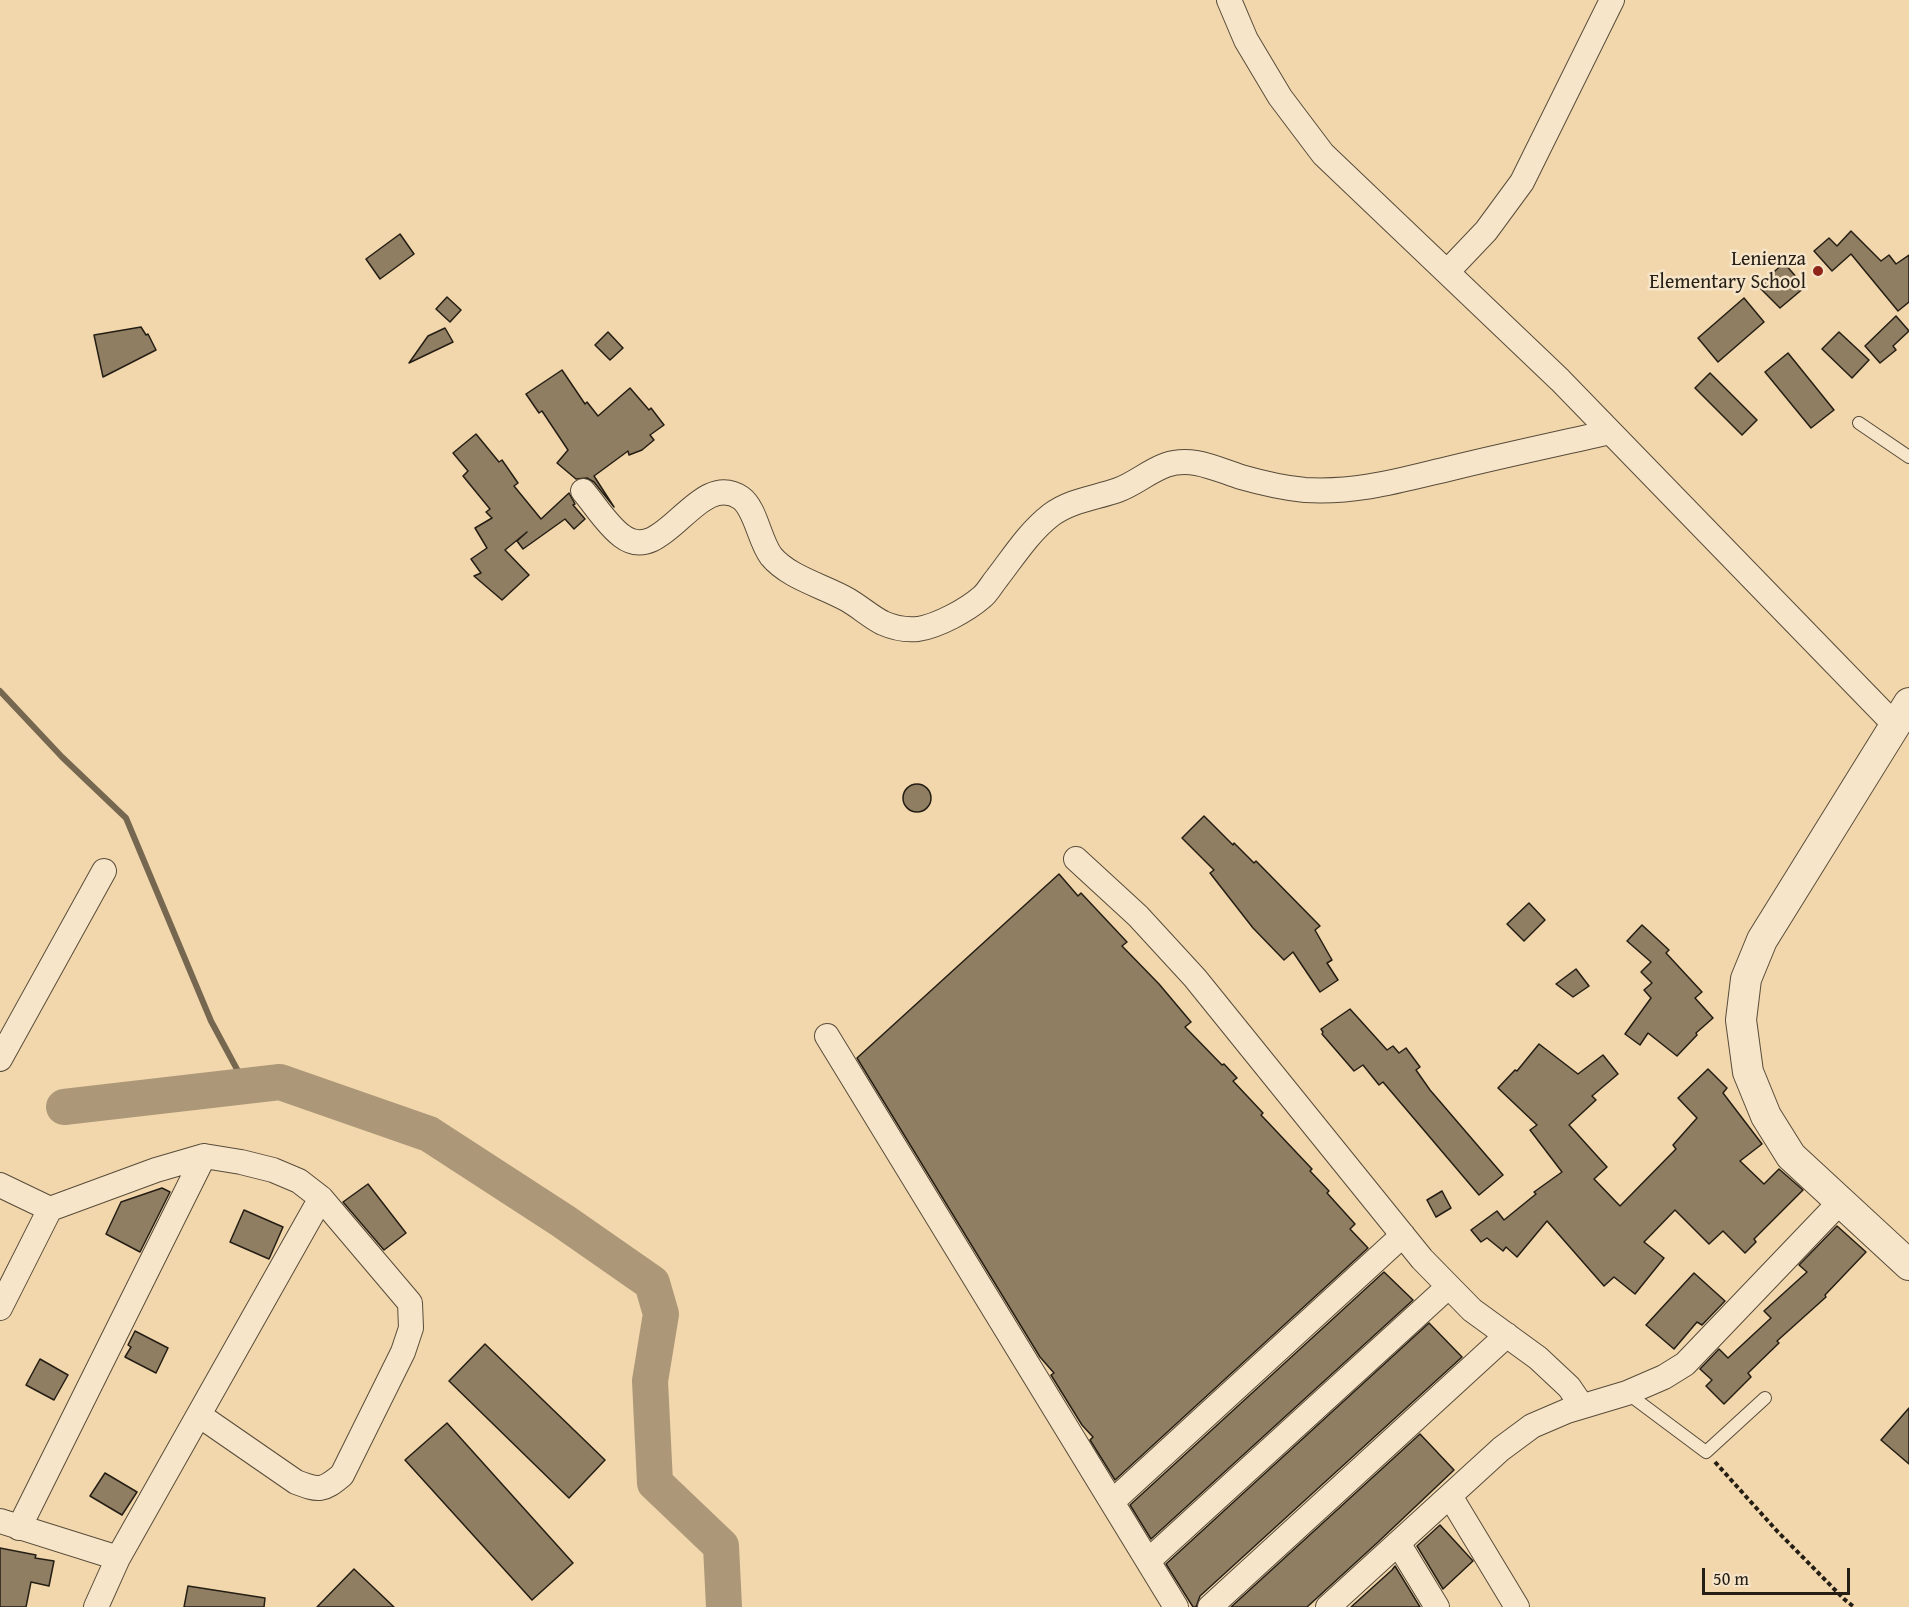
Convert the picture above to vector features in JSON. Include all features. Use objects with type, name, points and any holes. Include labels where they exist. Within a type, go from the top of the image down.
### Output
[{"type":"street","points":[[1229,0],[1246,39],[1280,97],[1323,154],[1560,380],[1610,432],[1902,714],[1762,940],[1746,979],[1740,1020],[1748,1072],[1766,1116],[1791,1156],[1909,1265]]},
{"type":"street","points":[[1447,272],[1486,231],[1522,182],[1612,0]]},
{"type":"street","points":[[583,491],[623,537],[639,542],[652,540],[702,499],[713,493],[725,493],[739,497],[749,506],[770,554],[784,569],[836,593],[883,623],[900,629],[919,628],[947,619],[982,597],[1030,533],[1052,514],[1068,504],[1120,490],[1163,466],[1177,462],[1200,463],[1274,486],[1306,490],[1350,490],[1392,484],[1610,432]]},
{"type":"street","points":[[1076,859],[1138,915],[1195,978],[1403,1235],[1448,1287],[1472,1310],[1539,1358],[1569,1386],[1582,1406]]},
{"type":"street","points":[[0,1059],[8,1022],[104,872]]},
{"type":"street","points":[[828,1036],[1176,1607]]},
{"type":"street","points":[[118,1558],[10,1525],[204,1156]]},
{"type":"street","points":[[0,1308],[50,1209],[156,1170],[204,1156],[273,1170],[299,1181],[321,1198],[410,1303],[411,1328],[403,1352],[342,1475],[328,1488],[314,1489],[296,1482],[199,1415]]},
{"type":"street","points":[[0,1185],[50,1209]]},
{"type":"street","points":[[96,1607],[118,1558],[321,1198]]},
{"type":"street","points":[[1328,1607],[1352,1598],[1398,1543],[1501,1449],[1532,1426],[1582,1406],[1627,1393],[1664,1377],[1685,1364],[1840,1202]]},
{"type":"street","points":[[1112,1502],[1403,1235]]},
{"type":"street","points":[[1148,1562],[1448,1287]]},
{"type":"street","points":[[1210,1607],[1507,1335]]},
{"type":"street","points":[[1450,1496],[1516,1607]]},
{"type":"street","points":[[1398,1543],[1437,1607]]},
{"type":"lane","points":[[1859,423],[1909,457]]},
{"type":"lane","points":[[1627,1393],[1706,1452],[1765,1398]]},
{"type":"path","points":[[1706,1452],[1777,1531],[1854,1607]]},
{"type":"building","points":[[1851,231],[1881,261],[1889,255],[1896,264],[1909,255],[1909,302],[1898,311],[1851,254],[1832,271],[1814,251],[1829,238],[1837,246]]},
{"type":"building","points":[[400,234],[414,254],[380,279],[366,259]]},
{"type":"building","points":[[1784,263],[1805,287],[1780,308],[1758,286]]},
{"type":"building","points":[[447,297],[461,310],[450,322],[436,309]]},
{"type":"building","points":[[1744,298],[1764,322],[1718,362],[1698,338]]},
{"type":"building","points":[[1896,316],[1909,331],[1893,346],[1896,350],[1880,363],[1865,346]]},
{"type":"building","points":[[141,327],[146,335],[148,334],[156,350],[103,377],[94,335]]},
{"type":"building","points":[[445,328],[453,342],[409,363],[428,336]]},
{"type":"building","points":[[608,332],[623,348],[610,360],[595,345]]},
{"type":"building","points":[[1839,332],[1869,360],[1852,378],[1822,349]]},
{"type":"building","points":[[1788,353],[1834,410],[1811,428],[1765,372]]},
{"type":"building","points":[[562,370],[585,404],[587,402],[598,416],[630,388],[649,410],[651,408],[664,425],[650,435],[654,440],[642,450],[629,455],[628,451],[594,476],[614,507],[594,482],[587,478],[576,479],[557,463],[568,450],[542,411],[539,413],[526,394]]},
{"type":"building","points":[[1710,373],[1757,420],[1742,435],[1695,388]]},
{"type":"building","points":[[476,434],[499,462],[502,460],[518,483],[514,486],[541,519],[569,493],[575,504],[573,505],[585,519],[574,529],[565,519],[523,549],[517,541],[527,532],[505,550],[529,575],[502,600],[474,576],[481,573],[471,559],[487,548],[475,528],[492,518],[486,512],[490,509],[463,476],[468,471],[453,453]]},
{"type":"building","points":[[917,784],[927,788],[931,798],[927,808],[917,812],[907,808],[903,798],[907,788]]},
{"type":"building","points":[[1204,816],[1233,845],[1234,843],[1254,863],[1256,861],[1320,926],[1315,930],[1332,960],[1327,963],[1338,980],[1320,992],[1293,952],[1284,960],[1253,928],[1210,873],[1214,870],[1182,838]]},
{"type":"building","points":[[1059,874],[1078,896],[1081,893],[1127,942],[1122,946],[1159,984],[1191,1022],[1185,1027],[1237,1078],[1233,1081],[1263,1113],[1261,1115],[1312,1169],[1310,1171],[1329,1191],[1327,1193],[1355,1224],[1350,1229],[1368,1248],[1115,1480],[1090,1440],[1093,1437],[1082,1425],[1051,1375],[1054,1373],[1040,1357],[857,1058]]},
{"type":"building","points":[[1529,903],[1545,920],[1524,941],[1507,924]]},
{"type":"building","points":[[1642,925],[1669,950],[1666,953],[1702,992],[1695,998],[1713,1018],[1696,1033],[1697,1035],[1677,1056],[1648,1033],[1640,1045],[1625,1034],[1651,998],[1644,990],[1652,983],[1641,972],[1651,962],[1627,941]]},
{"type":"building","points":[[1576,969],[1589,986],[1573,997],[1556,984]]},
{"type":"building","points":[[1350,1009],[1387,1050],[1393,1046],[1399,1053],[1406,1048],[1420,1067],[1416,1070],[1430,1090],[1503,1175],[1479,1195],[1383,1082],[1379,1085],[1363,1065],[1354,1071],[1322,1034],[1321,1029]]},
{"type":"building","points":[[1539,1044],[1578,1074],[1603,1055],[1618,1074],[1592,1096],[1596,1100],[1569,1125],[1607,1167],[1594,1179],[1620,1206],[1676,1149],[1673,1145],[1697,1118],[1678,1098],[1708,1069],[1727,1088],[1723,1093],[1762,1144],[1740,1161],[1764,1184],[1779,1169],[1803,1190],[1754,1239],[1756,1242],[1745,1253],[1723,1231],[1709,1244],[1675,1210],[1644,1242],[1664,1258],[1635,1294],[1614,1277],[1604,1286],[1547,1221],[1517,1257],[1506,1247],[1503,1251],[1487,1238],[1481,1242],[1471,1230],[1497,1211],[1504,1220],[1536,1194],[1534,1192],[1562,1172],[1530,1130],[1537,1125],[1498,1088],[1515,1070],[1517,1071]]},
{"type":"building","points":[[368,1184],[406,1233],[384,1250],[343,1202]]},
{"type":"building","points":[[162,1188],[170,1192],[140,1252],[106,1234],[121,1202]]},
{"type":"building","points":[[1442,1191],[1451,1208],[1436,1217],[1427,1200]]},
{"type":"building","points":[[244,1210],[283,1227],[269,1259],[230,1242]]},
{"type":"building","points":[[1837,1226],[1866,1252],[1825,1295],[1826,1297],[1777,1341],[1779,1343],[1748,1373],[1751,1377],[1724,1404],[1706,1386],[1712,1380],[1700,1369],[1719,1349],[1728,1358],[1771,1318],[1764,1311],[1807,1272],[1799,1265]]},
{"type":"building","points":[[1384,1272],[1413,1300],[1151,1539],[1130,1505]]},
{"type":"building","points":[[1694,1273],[1725,1301],[1702,1325],[1697,1322],[1674,1349],[1646,1325]]},
{"type":"building","points":[[1429,1323],[1462,1357],[1200,1596],[1196,1607],[1193,1607],[1166,1564]]},
{"type":"building","points":[[135,1331],[168,1348],[156,1373],[125,1357],[131,1347],[128,1345]]},
{"type":"building","points":[[485,1344],[605,1460],[569,1498],[449,1381]]},
{"type":"building","points":[[40,1359],[68,1375],[54,1400],[26,1385]]},
{"type":"building","points":[[1909,1408],[1909,1464],[1881,1440]]},
{"type":"building","points":[[447,1423],[573,1563],[532,1600],[405,1460]]},
{"type":"building","points":[[1420,1434],[1454,1470],[1377,1543],[1307,1607],[1231,1607]]},
{"type":"building","points":[[105,1473],[137,1492],[122,1515],[90,1496]]},
{"type":"building","points":[[1440,1525],[1473,1561],[1443,1589],[1417,1546]]},
{"type":"building","points":[[0,1548],[54,1561],[49,1586],[31,1582],[26,1607],[0,1607]]},
{"type":"building","points":[[1395,1566],[1420,1607],[1351,1607],[1392,1570]]},
{"type":"building","points":[[354,1569],[394,1607],[317,1607]]},
{"type":"building","points":[[188,1586],[265,1598],[264,1607],[184,1607]]},
{"type":"waterway","points":[[0,691],[62,757],[126,818],[211,1021],[246,1086]]},
{"type":"waterway","points":[[64,1107],[280,1082],[429,1134],[563,1221],[652,1283],[661,1314],[650,1381],[655,1483],[721,1546],[724,1607]]},
{"type":"place","name":"Lenienza Elementary School","points":[[1818,271]]}]
